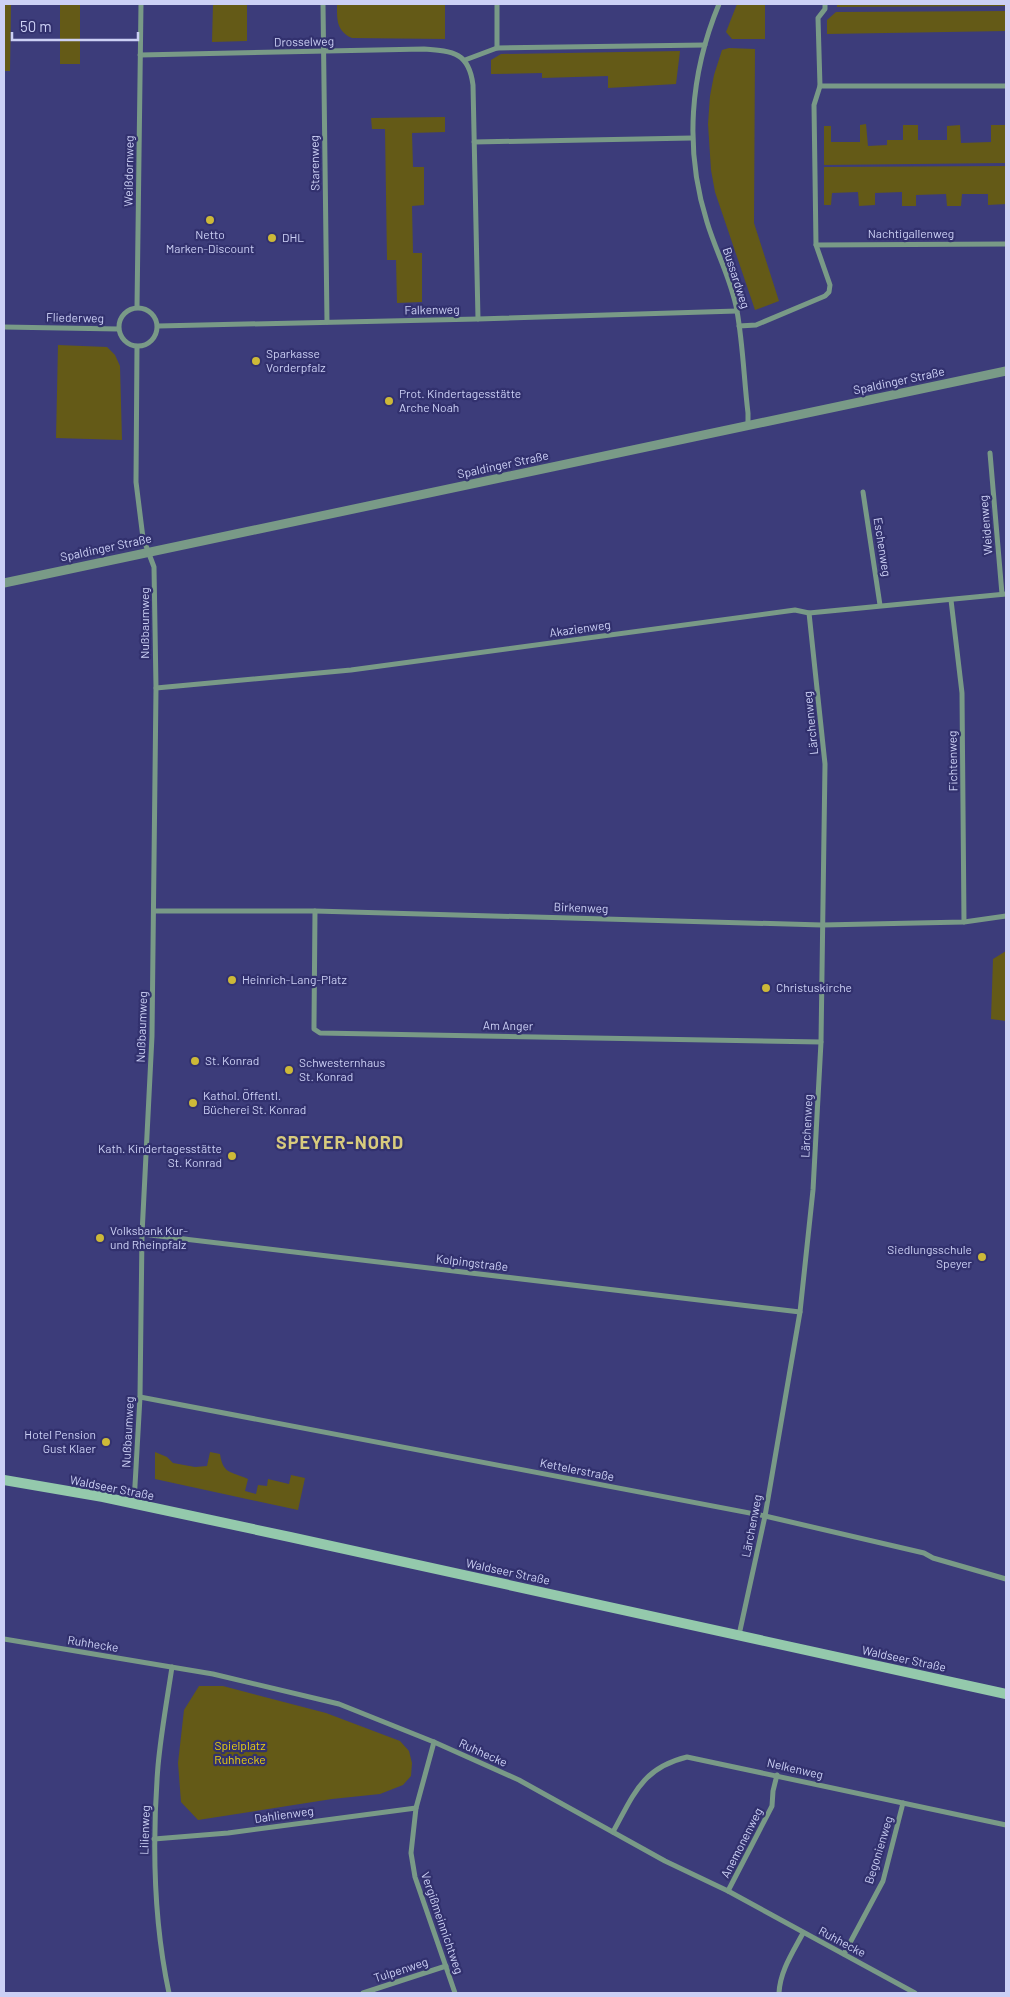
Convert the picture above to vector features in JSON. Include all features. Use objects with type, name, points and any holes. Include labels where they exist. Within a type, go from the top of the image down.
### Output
[{"type":"main road","name":"Waldseer Straße","points":[[4,1480],[134,1504],[1006,1694]]},
{"type":"street","name":"Weißdornweg","points":[[137,307],[141,4]]},
{"type":"street","name":"Starenweg","points":[[323,4],[327,322]]},
{"type":"street","points":[[497,4],[497,48]]},
{"type":"street","name":"Bussardweg","points":[[719,4],[705,45],[694,96],[692,138],[701,202],[737,311],[748,426]]},
{"type":"street","points":[[739,326],[756,325],[825,296],[830,286],[829,278],[816,245],[814,105],[820,86],[818,18],[825,9],[825,4]]},
{"type":"street","points":[[478,319],[472,78],[471,71],[465,60],[497,48],[705,45]]},
{"type":"street","name":"Drosselweg","points":[[140,55],[424,49],[454,53],[465,60]]},
{"type":"street","points":[[820,86],[1006,86]]},
{"type":"street","points":[[474,142],[692,138]]},
{"type":"street","name":"Nachtigallenweg","points":[[816,245],[1006,244]]},
{"type":"street","points":[[118,329],[121,317],[131,308],[137,307],[151,312],[158,326],[152,340],[136,347],[136,482],[143,538],[148,552]]},
{"type":"street","name":"Falkenweg","points":[[158,326],[737,311]]},
{"type":"street","name":"Fliederweg","points":[[4,327],[118,329],[122,339],[131,346],[136,347]]},
{"type":"street","name":"Spaldinger Straße","points":[[4,583],[1006,371]]},
{"type":"street","name":"Weidenweg","points":[[990,453],[1004,594]]},
{"type":"street","name":"Eschenweg","points":[[863,492],[880,606]]},
{"type":"street","name":"Nußbaumweg","points":[[134,1504],[140,1397],[142,1234],[152,1036],[154,911],[156,688],[154,567],[148,552]]},
{"type":"street","name":"Akazienweg","points":[[156,688],[351,670],[795,610],[809,613],[1004,594]]},
{"type":"street","name":"Fichtenweg","points":[[951,600],[962,693],[964,922]]},
{"type":"street","name":"Lärchenweg","points":[[739,1635],[765,1516],[800,1312],[813,1190],[821,1042],[825,764],[809,613]]},
{"type":"street","name":"Birkenweg","points":[[154,911],[315,911],[822,925],[964,922],[1006,916]]},
{"type":"street","name":"Am Anger","points":[[315,911],[314,1030],[320,1033],[821,1042]]},
{"type":"street","name":"Kolpingstraße","points":[[142,1234],[800,1312]]},
{"type":"street","name":"Kettelerstraße","points":[[140,1397],[765,1516],[924,1553],[933,1558],[1006,1579]]},
{"type":"street","name":"Ruhhecke","points":[[4,1640],[213,1674],[339,1704],[434,1742],[519,1780],[665,1861],[728,1891],[915,1993]]},
{"type":"street","name":"Lilienweg","points":[[169,1993],[157,1926],[154,1888],[154,1839],[158,1764],[172,1667]]},
{"type":"street","name":"Vergißmeinnichtweg","points":[[434,1742],[416,1808],[411,1853],[415,1877],[455,1993]]},
{"type":"street","name":"Nelkenweg","points":[[613,1832],[639,1786],[649,1775],[664,1764],[687,1757],[1006,1825]]},
{"type":"street","name":"Anemonenweg","points":[[728,1891],[772,1806],[777,1775]]},
{"type":"street","name":"Begonienweg","points":[[844,1954],[883,1881],[903,1803]]},
{"type":"street","name":"Dahlienweg","points":[[154,1839],[228,1833],[416,1808]]},
{"type":"street","points":[[779,1993],[788,1961],[803,1933]]},
{"type":"street","name":"Tulpenweg","points":[[363,1993],[446,1966]]},
{"type":"green space","points":[[4,4],[11,4],[10,71],[4,71]]},
{"type":"green space","points":[[60,4],[80,4],[80,64],[60,64]]},
{"type":"green space","points":[[213,4],[247,4],[247,41],[212,42]]},
{"type":"green space","points":[[337,4],[445,4],[445,39],[352,38],[343,32],[338,24]]},
{"type":"green space","points":[[737,4],[765,4],[765,39],[732,39],[726,32]]},
{"type":"green space","points":[[837,4],[1006,4],[1006,6],[837,7]]},
{"type":"green space","points":[[1006,11],[1006,31],[827,34],[827,20],[836,12]]},
{"type":"green space","points":[[729,48],[755,49],[754,223],[779,301],[755,310],[715,192],[711,170],[708,124],[710,96],[722,50]]},
{"type":"green space","points":[[680,51],[676,84],[608,88],[608,76],[542,78],[542,73],[491,74],[491,60],[501,54]]},
{"type":"green space","points":[[445,117],[445,132],[412,133],[413,167],[424,167],[424,205],[412,206],[413,253],[422,253],[422,302],[397,303],[396,260],[387,260],[385,129],[372,129],[371,118]]},
{"type":"green space","points":[[866,124],[868,146],[887,145],[887,140],[903,140],[903,125],[918,125],[918,140],[947,140],[947,126],[960,125],[961,143],[991,142],[991,125],[1005,125],[1006,163],[824,165],[824,126],[831,126],[831,142],[860,142],[860,125]]},
{"type":"green space","points":[[1006,166],[1006,204],[988,205],[988,194],[962,194],[961,206],[947,206],[946,194],[916,195],[916,206],[902,206],[902,192],[875,193],[875,205],[859,206],[858,192],[832,193],[831,205],[824,205],[824,167]]},
{"type":"green space","points":[[58,345],[107,347],[115,355],[120,366],[122,440],[56,438]]},
{"type":"green space","points":[[1006,951],[1006,1021],[991,1019],[993,959]]},
{"type":"green space","points":[[155,1452],[167,1457],[173,1463],[195,1467],[207,1466],[210,1452],[220,1454],[225,1469],[248,1479],[245,1491],[256,1494],[258,1485],[267,1486],[268,1479],[289,1484],[291,1475],[305,1478],[298,1510],[155,1479]]},
{"type":"green space","name":"Spielplatz Ruhhecke","points":[[199,1686],[223,1686],[326,1713],[400,1741],[409,1751],[412,1763],[411,1776],[403,1785],[380,1794],[332,1799],[198,1820],[181,1802],[178,1763],[184,1710]]},
{"type":"place","name":"Netto Marken-Discount","points":[[210,220]]},
{"type":"place","name":"DHL","points":[[272,238]]},
{"type":"place","name":"Sparkasse Vorderpfalz","points":[[256,361]]},
{"type":"place","name":"Prot. Kindertagesstätte Arche Noah","points":[[389,401]]},
{"type":"place","name":"Heinrich-Lang-Platz","points":[[232,980]]},
{"type":"place","name":"Christuskirche","points":[[766,988]]},
{"type":"place","name":"St. Konrad","points":[[195,1061]]},
{"type":"place","name":"Schwesternhaus St. Konrad","points":[[289,1070]]},
{"type":"place","name":"Kathol. Öffentl. Bücherei St. Konrad","points":[[193,1103]]},
{"type":"place","name":"Kath. Kindertagesstätte St. Konrad","points":[[232,1156]]},
{"type":"place","name":"Volksbank Kur- und Rheinpfalz","points":[[100,1238]]},
{"type":"place","name":"Siedlungsschule Speyer","points":[[982,1257]]},
{"type":"place","name":"Hotel Pension Gust Klaer","points":[[106,1442]]},
{"type":"district","name":"SPEYER-NORD","points":[[340,1143]]}]
